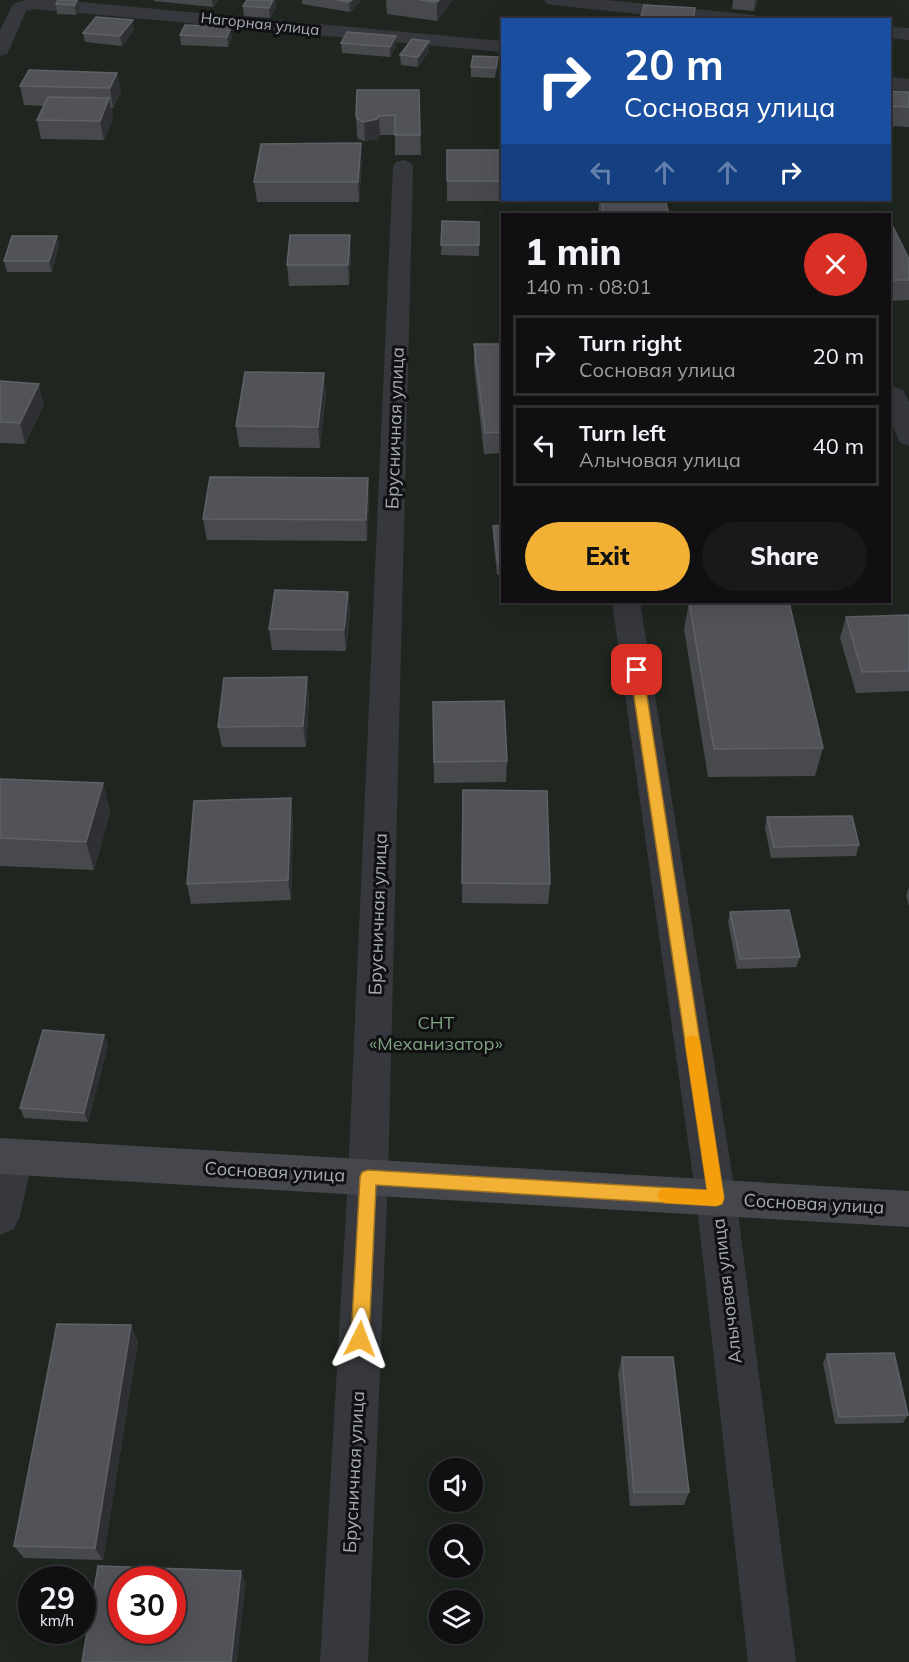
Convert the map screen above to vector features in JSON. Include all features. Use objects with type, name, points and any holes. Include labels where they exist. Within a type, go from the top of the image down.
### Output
[{"type":"street","points":[[553,0],[734,18]]},
{"type":"street","name":"Нагорная улица","points":[[0,50],[19,8],[34,3],[501,47]]},
{"type":"street","points":[[891,33],[909,34]]},
{"type":"street","points":[[891,83],[909,85]]},
{"type":"street","name":"Брусничная улица","points":[[344,1662],[368,1177],[403,166]]},
{"type":"street","points":[[894,395],[909,438]]},
{"type":"street","name":"Алычовая улица","points":[[626,603],[716,1198],[772,1662]]},
{"type":"street","points":[[0,1216],[7,1156]]},
{"type":"street","name":"Сосновая улица","points":[[7,1156],[909,1209]]},
{"type":"green space","name":"СНТ «Механизатор»","points":[[0,0],[909,0],[909,1662],[0,1662]]},
{"type":"building","points":[[58,0],[77,0],[75,5],[56,4]]},
{"type":"building","points":[[247,0],[273,0],[269,8],[243,6]]},
{"type":"building","points":[[644,5],[695,8],[693,18],[641,18]]},
{"type":"building","points":[[96,17],[133,20],[120,36],[83,33]]},
{"type":"building","points":[[185,25],[231,27],[227,37],[180,35]]},
{"type":"building","points":[[347,32],[396,36],[390,47],[341,43]]},
{"type":"building","points":[[412,39],[429,41],[418,57],[400,55]]},
{"type":"building","points":[[473,56],[498,57],[496,68],[471,67]]},
{"type":"building","points":[[29,70],[117,73],[110,88],[20,86]]},
{"type":"building","points":[[357,90],[419,90],[420,135],[395,135],[395,115],[379,116],[377,119],[364,122],[357,119]]},
{"type":"building","points":[[891,91],[909,92],[909,107],[891,106]]},
{"type":"building","points":[[48,97],[109,98],[100,121],[37,120]]},
{"type":"building","points":[[361,143],[358,182],[254,182],[261,144]]},
{"type":"building","points":[[447,150],[501,150],[501,181],[447,181]]},
{"type":"building","points":[[601,201],[665,201],[669,213],[604,213]]},
{"type":"building","points":[[442,221],[479,222],[479,245],[441,245]]},
{"type":"building","points":[[891,227],[909,259],[909,280],[891,280]]},
{"type":"building","points":[[290,235],[350,235],[348,265],[287,265]]},
{"type":"building","points":[[12,236],[57,236],[49,261],[4,261]]},
{"type":"building","points":[[474,344],[501,344],[501,432],[485,433]]},
{"type":"building","points":[[245,372],[324,373],[318,427],[236,426]]},
{"type":"building","points":[[0,381],[39,384],[20,423],[0,422]]},
{"type":"building","points":[[210,477],[368,478],[366,520],[203,519]]},
{"type":"building","points":[[501,525],[501,564],[498,564],[493,526]]},
{"type":"building","points":[[275,590],[348,592],[344,630],[269,629]]},
{"type":"building","points":[[689,603],[789,603],[823,748],[714,749]]},
{"type":"building","points":[[909,615],[909,671],[862,672],[846,617]]},
{"type":"building","points":[[307,677],[303,726],[218,727],[224,678]]},
{"type":"building","points":[[504,701],[507,761],[434,762],[433,702]]},
{"type":"building","points":[[0,779],[103,783],[86,842],[0,838]]},
{"type":"building","points":[[463,790],[547,791],[550,884],[462,883]]},
{"type":"building","points":[[291,798],[288,880],[187,884],[194,801]]},
{"type":"building","points":[[852,816],[859,845],[774,847],[767,817]]},
{"type":"building","points":[[789,910],[800,957],[740,959],[730,912]]},
{"type":"building","points":[[43,1030],[104,1035],[84,1113],[20,1108]]},
{"type":"building","points":[[57,1324],[131,1325],[95,1548],[14,1546]]},
{"type":"building","points":[[894,1353],[908,1415],[839,1417],[827,1354]]},
{"type":"building","points":[[622,1357],[673,1357],[689,1492],[634,1492]]},
{"type":"building","points":[[98,1566],[108,1566],[108,1644],[186,1644],[186,1569],[241,1571],[231,1662],[82,1662],[85,1644],[96,1644]]},
{"type":"slow traffic","points":[[665,1195],[716,1198],[692,1042]]},
{"type":"route","points":[[360,1339],[368,1177],[716,1198],[637,670]]}]
